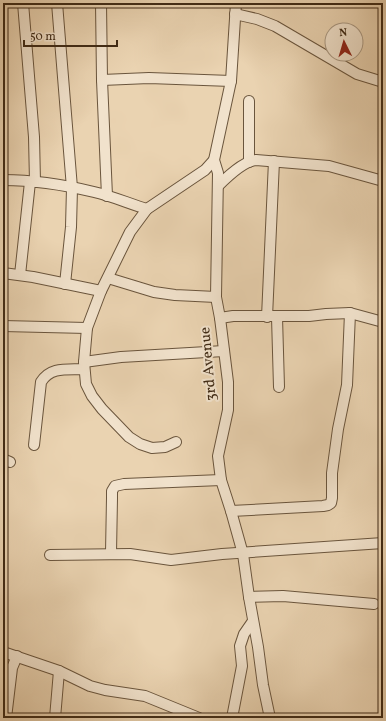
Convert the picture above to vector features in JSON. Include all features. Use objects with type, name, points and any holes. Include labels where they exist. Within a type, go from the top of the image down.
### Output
[{"type":"street","points":[[20,276],[33,182],[34,137],[23,3]]},
{"type":"street","points":[[57,3],[72,188],[71,227],[65,284]]},
{"type":"street","points":[[101,3],[102,80],[107,196]]},
{"type":"street","name":"3rd Avenue","points":[[236,3],[231,81],[214,160],[218,173],[216,298],[228,382],[228,410],[218,456],[220,480],[231,511],[243,554],[263,685],[270,718]]},
{"type":"street","points":[[235,14],[257,19],[275,26],[357,74],[383,82]]},
{"type":"street","points":[[102,80],[149,78],[231,81]]},
{"type":"street","points":[[249,101],[249,162]]},
{"type":"street","points":[[176,442],[165,447],[152,448],[140,444],[129,437],[102,409],[92,396],[86,384],[84,366],[87,328],[101,291],[130,232],[147,209],[205,170],[214,160]]},
{"type":"street","points":[[218,186],[249,162],[256,160],[329,166],[383,180]]},
{"type":"street","points":[[274,161],[272,317],[279,387]]},
{"type":"street","points":[[3,180],[33,182],[95,192],[147,209]]},
{"type":"street","points":[[3,273],[101,291]]},
{"type":"street","points":[[108,278],[154,292],[216,298]]},
{"type":"street","points":[[231,511],[323,506],[331,503],[338,428],[347,385],[350,313]]},
{"type":"street","points":[[220,318],[233,316],[272,317],[350,313],[383,322]]},
{"type":"street","points":[[3,326],[87,328]]},
{"type":"street","points":[[34,445],[41,382],[44,377],[54,370],[84,366],[121,357],[224,351]]},
{"type":"street","points":[[111,553],[112,491],[115,486],[124,484],[220,480]]},
{"type":"street","points":[[50,555],[111,553],[130,554],[171,560],[383,540]]},
{"type":"street","points":[[249,597],[283,596],[374,604]]},
{"type":"street","points":[[232,718],[242,666],[240,646],[244,634],[253,621]]},
{"type":"street","points":[[3,652],[59,671],[90,686],[105,690],[145,696],[199,718]]},
{"type":"street","points":[[6,718],[12,668],[17,656]]},
{"type":"street","points":[[54,718],[59,671]]}]
